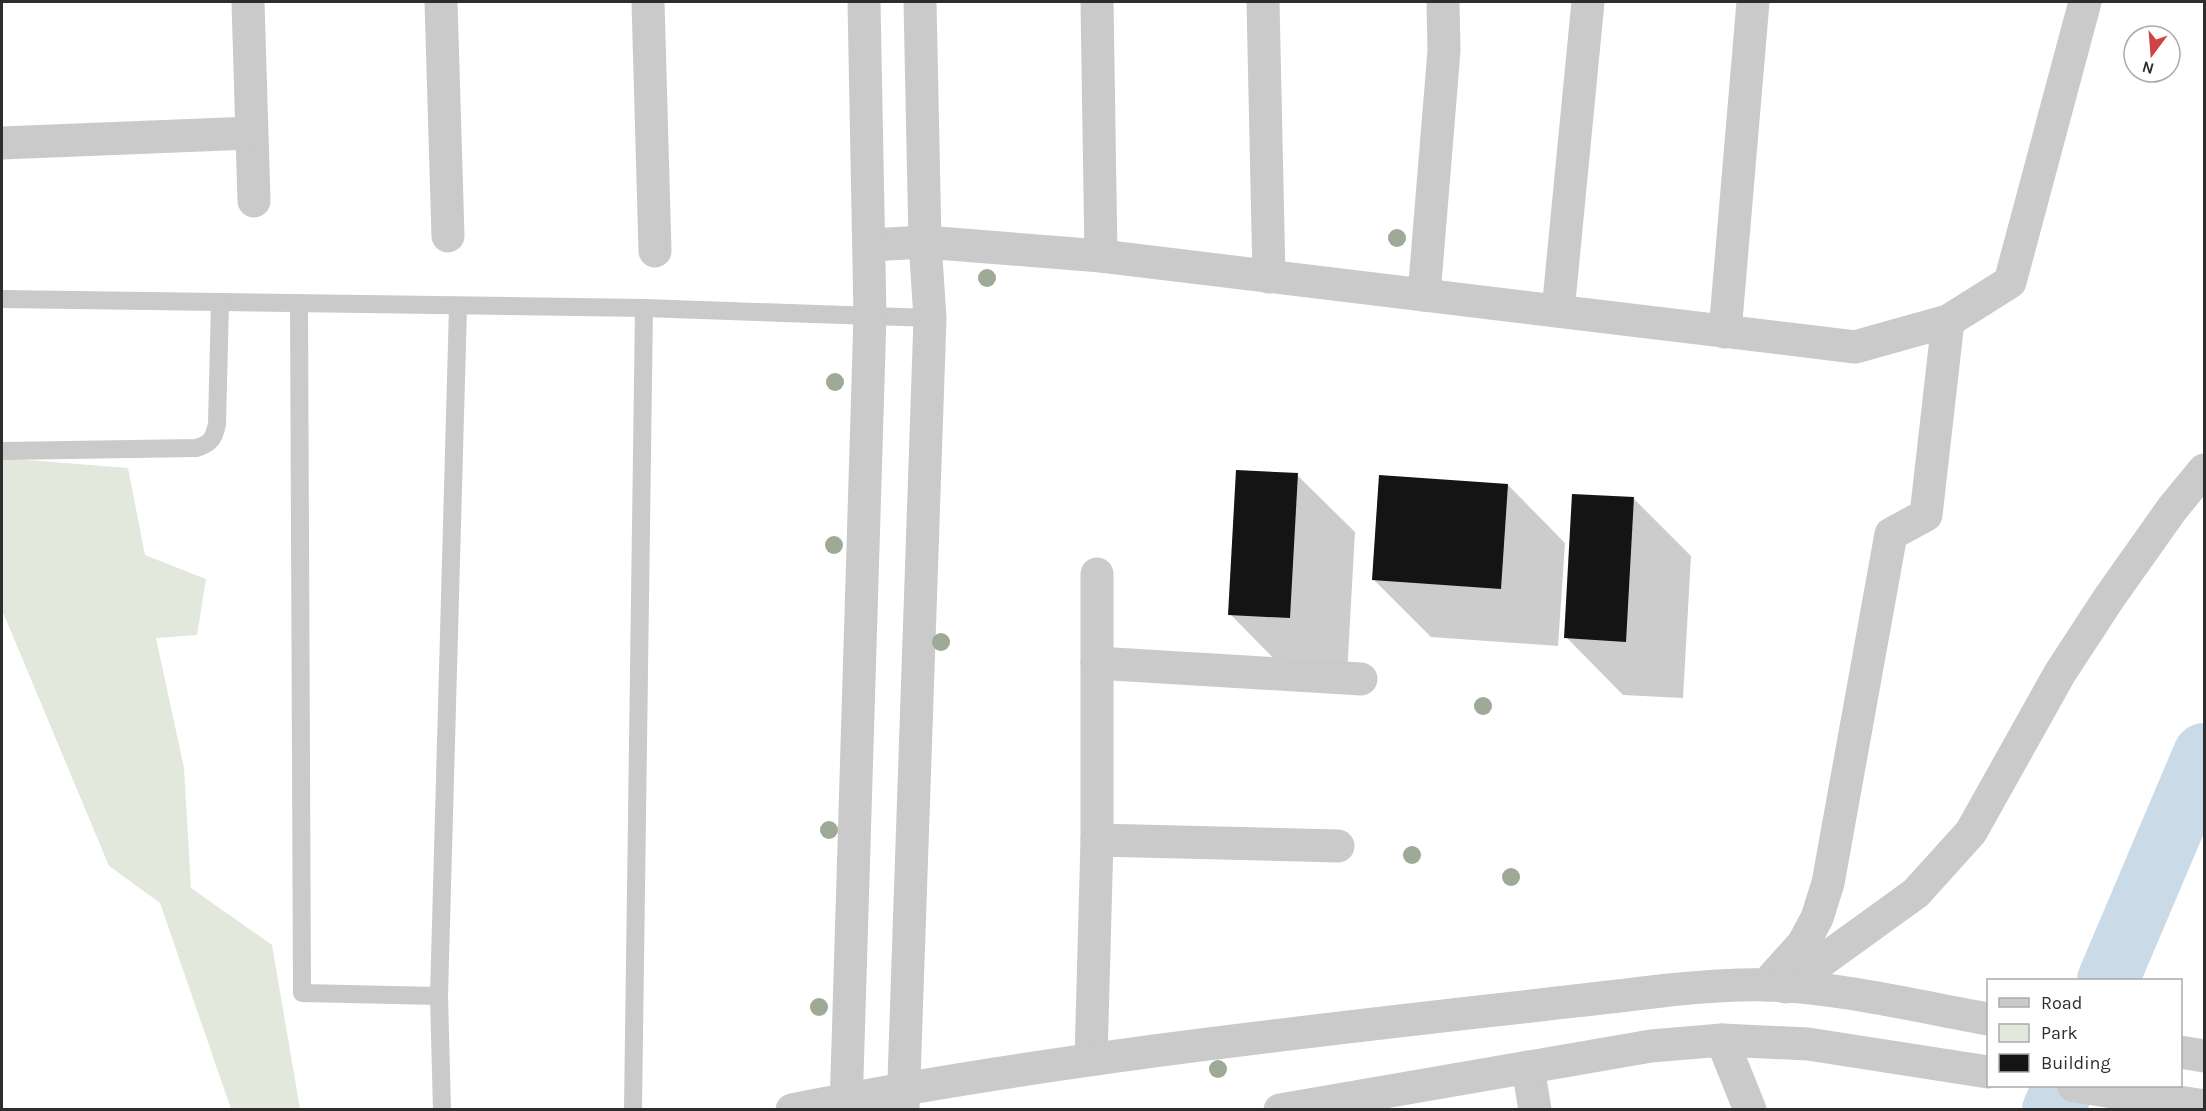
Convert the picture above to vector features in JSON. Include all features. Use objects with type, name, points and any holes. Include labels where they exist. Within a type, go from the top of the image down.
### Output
[{"type":"street","points":[[248,2],[254,201]]},
{"type":"street","points":[[441,2],[447,236]]},
{"type":"street","points":[[648,2],[655,251]]},
{"type":"street","points":[[846,1104],[870,316],[864,2]]},
{"type":"street","points":[[902,1099],[930,318],[925,242],[920,2]]},
{"type":"street","points":[[1097,2],[1101,256]]},
{"type":"street","points":[[1263,2],[1269,277]]},
{"type":"street","points":[[1424,295],[1444,51],[1443,2]]},
{"type":"street","points":[[1558,311],[1588,2]]},
{"type":"street","points":[[1725,332],[1753,2]]},
{"type":"street","points":[[869,245],[925,242],[1101,256],[1855,347],[1948,321],[2010,282],[2085,2]]},
{"type":"street","points":[[2,143],[251,133]]},
{"type":"street","points":[[1776,986],[1817,918],[1828,883],[1891,534],[1926,515],[1948,321]]},
{"type":"street","points":[[1776,986],[1916,893],[1971,832],[2060,673],[2109,598],[2172,509],[2205,470]]},
{"type":"street","points":[[1091,1059],[1097,840],[1098,574]]},
{"type":"street","points":[[1097,663],[1361,679]]},
{"type":"street","points":[[1097,840],[1338,846]]},
{"type":"street","points":[[792,1110],[902,1099],[1091,1059],[1669,990],[1776,986],[1823,990],[1987,1018]]},
{"type":"street","points":[[1722,1040],[1750,1110]]},
{"type":"street","points":[[1280,1110],[1346,1104],[1528,1067],[1651,1046],[1722,1040],[1808,1044],[1987,1072]]},
{"type":"street","points":[[2182,1052],[2205,1056]]},
{"type":"street","points":[[1528,1067],[1535,1110]]},
{"type":"street","points":[[2081,1087],[2205,1106]]},
{"type":"lane","points":[[2,299],[644,308],[930,318]]},
{"type":"lane","points":[[2,451],[196,448],[207,445],[214,438],[217,424],[220,303]]},
{"type":"lane","points":[[299,304],[302,993],[439,996]]},
{"type":"lane","points":[[442,1110],[439,996],[458,307]]},
{"type":"lane","points":[[633,1108],[644,308]]},
{"type":"green space","points":[[2,458],[128,468],[145,555],[206,579],[197,635],[156,638],[184,768],[191,888],[272,945],[300,1109],[231,1109],[160,903],[109,866],[2,610]]},
{"type":"building","points":[[1236,470],[1298,473],[1290,618],[1228,615]]},
{"type":"building","points":[[1379,475],[1508,484],[1501,589],[1372,580]]},
{"type":"building","points":[[1572,494],[1634,497],[1626,642],[1564,638]]},
{"type":"waterway","points":[[2108,979],[2204,754]]},
{"type":"waterway","points":[[2053,1110],[2064,1087]]}]
